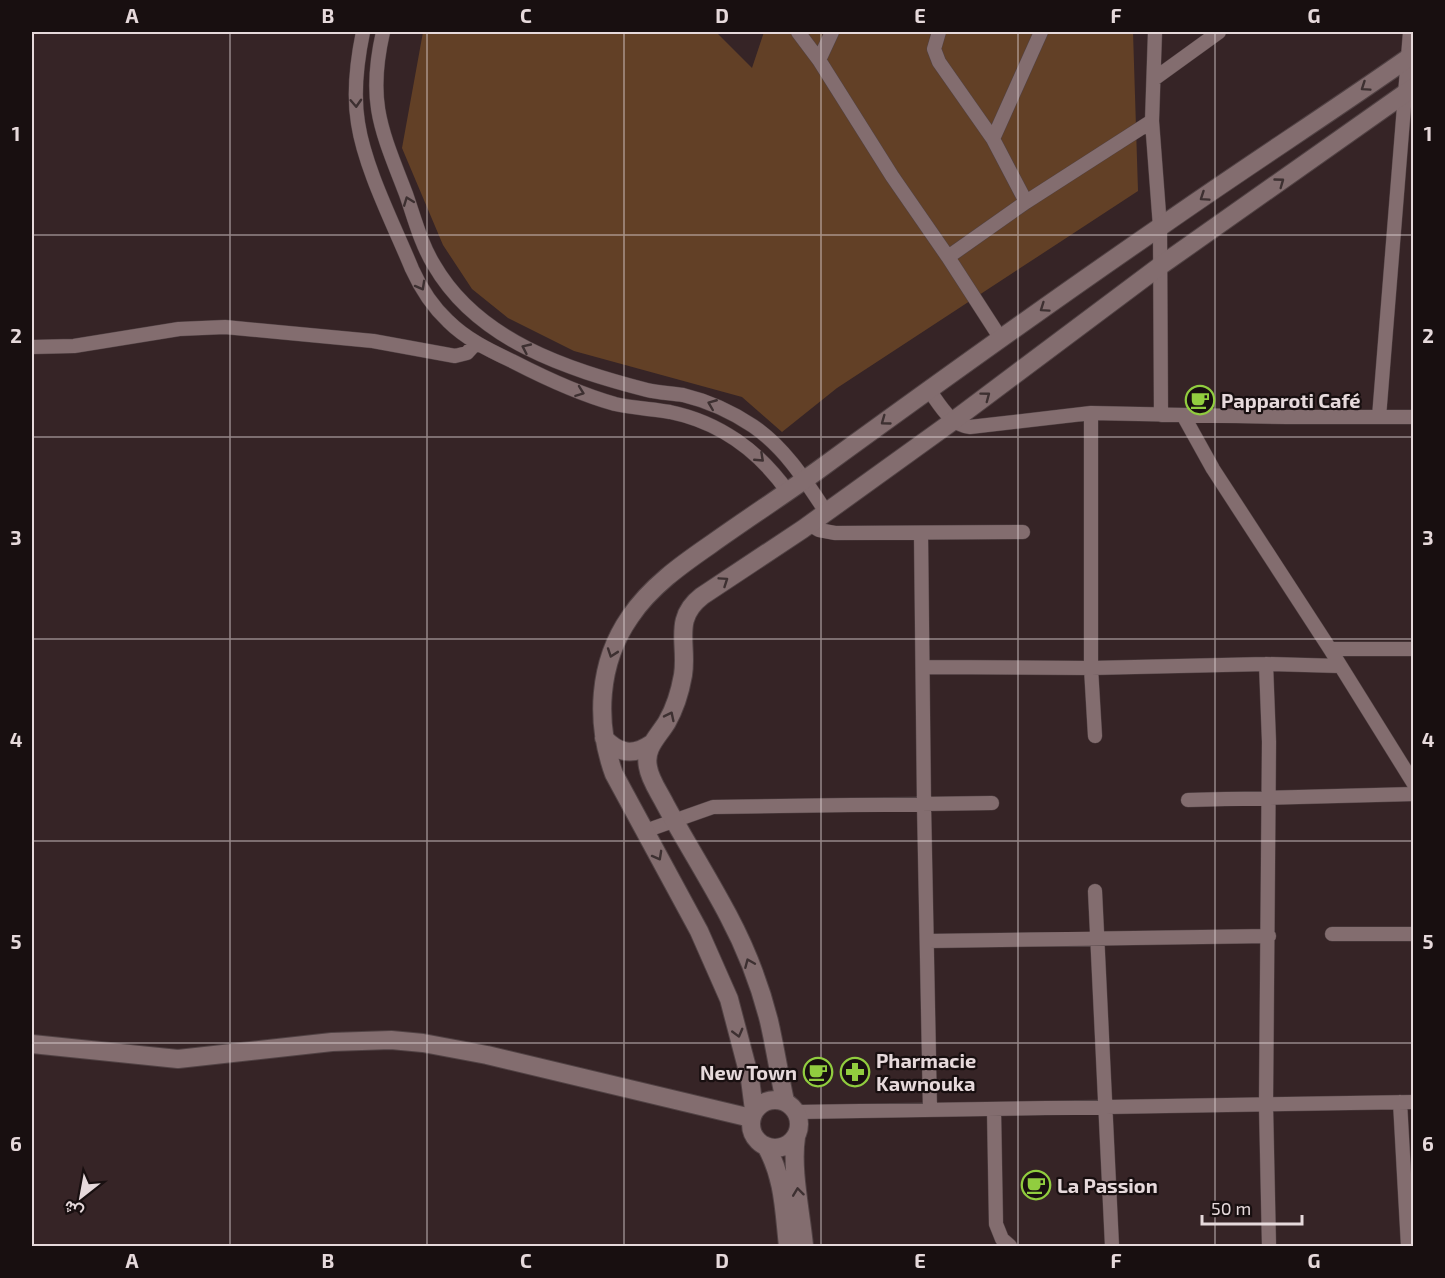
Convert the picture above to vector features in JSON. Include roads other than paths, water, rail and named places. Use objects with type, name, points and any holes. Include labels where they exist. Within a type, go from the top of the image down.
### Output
[{"type":"street","points":[[383,32],[375,84],[381,128],[432,263],[462,302],[486,324],[531,350],[624,384],[681,395],[722,408],[753,426],[778,446],[826,512]]},
{"type":"street","points":[[819,60],[832,32]]},
{"type":"street","points":[[939,32],[934,48],[939,62],[993,139],[1026,202]]},
{"type":"street","points":[[993,139],[1041,32]]},
{"type":"street","points":[[1155,32],[1152,121],[1160,227],[1161,415]]},
{"type":"street","points":[[1154,79],[1219,32]]},
{"type":"street","points":[[1379,417],[1409,90],[1410,32]]},
{"type":"street","points":[[802,33],[892,176],[1001,339]]},
{"type":"street","points":[[379,47],[361,38],[356,106],[361,139],[372,172],[419,284],[448,321],[476,343],[579,393],[619,405],[686,416],[720,430],[760,457],[788,492]]},
{"type":"street","points":[[788,1246],[782,1188],[773,1159],[766,1146],[753,1135],[751,1127],[753,1114],[750,1079],[729,999],[699,931],[614,774],[604,738],[602,704],[607,667],[614,645],[630,616],[673,570],[788,492],[1160,227],[1410,56]]},
{"type":"street","points":[[604,738],[614,748],[626,753],[640,751],[651,744],[667,723],[678,699],[683,674],[683,621],[693,603],[826,512],[953,421],[1160,266],[1409,90]]},
{"type":"street","points":[[948,257],[1026,202],[1152,121]]},
{"type":"street","points":[[32,347],[68,347],[179,329],[225,327],[373,341],[455,356],[467,353],[476,343]]},
{"type":"street","points":[[929,390],[953,421],[962,426],[981,426],[1091,413],[1413,417]]},
{"type":"street","points":[[1091,413],[1091,668],[1095,736]]},
{"type":"street","points":[[1183,415],[1208,462],[1330,649],[1413,784]]},
{"type":"street","points":[[808,524],[819,530],[835,533],[1023,532]]},
{"type":"street","points":[[921,532],[930,1110]]},
{"type":"street","points":[[1330,649],[1413,649]]},
{"type":"street","points":[[1266,664],[1269,799],[1266,1105],[1269,1246]]},
{"type":"street","points":[[924,667],[1091,668],[1266,664],[1340,666]]},
{"type":"street","points":[[651,744],[648,755],[651,777],[729,916],[753,972],[791,1107],[800,1120],[794,1152],[794,1168],[804,1246]]},
{"type":"street","points":[[1188,800],[1413,794]]},
{"type":"street","points":[[645,831],[713,807],[992,803]]},
{"type":"street","points":[[1095,891],[1112,1246]]},
{"type":"street","points":[[1332,934],[1413,934]]},
{"type":"street","points":[[928,941],[1269,936]]},
{"type":"street","points":[[32,1044],[178,1059],[332,1042],[390,1040],[423,1042],[753,1114]]},
{"type":"street","points":[[753,1114],[760,1104],[776,1099],[791,1107],[930,1110],[1407,1102],[1408,1246]]},
{"type":"street","points":[[994,1110],[996,1224],[1002,1239],[1010,1246]]},
{"type":"street","points":[[766,1146],[783,1147],[796,1137]]},
{"type":"place","name":"Papparoti Café","points":[[1200,400]]},
{"type":"place","name":"New Town","points":[[818,1072]]},
{"type":"place","name":"Pharmacie Kawnouka","points":[[855,1072]]},
{"type":"place","name":"La Passion","points":[[1036,1185]]}]
